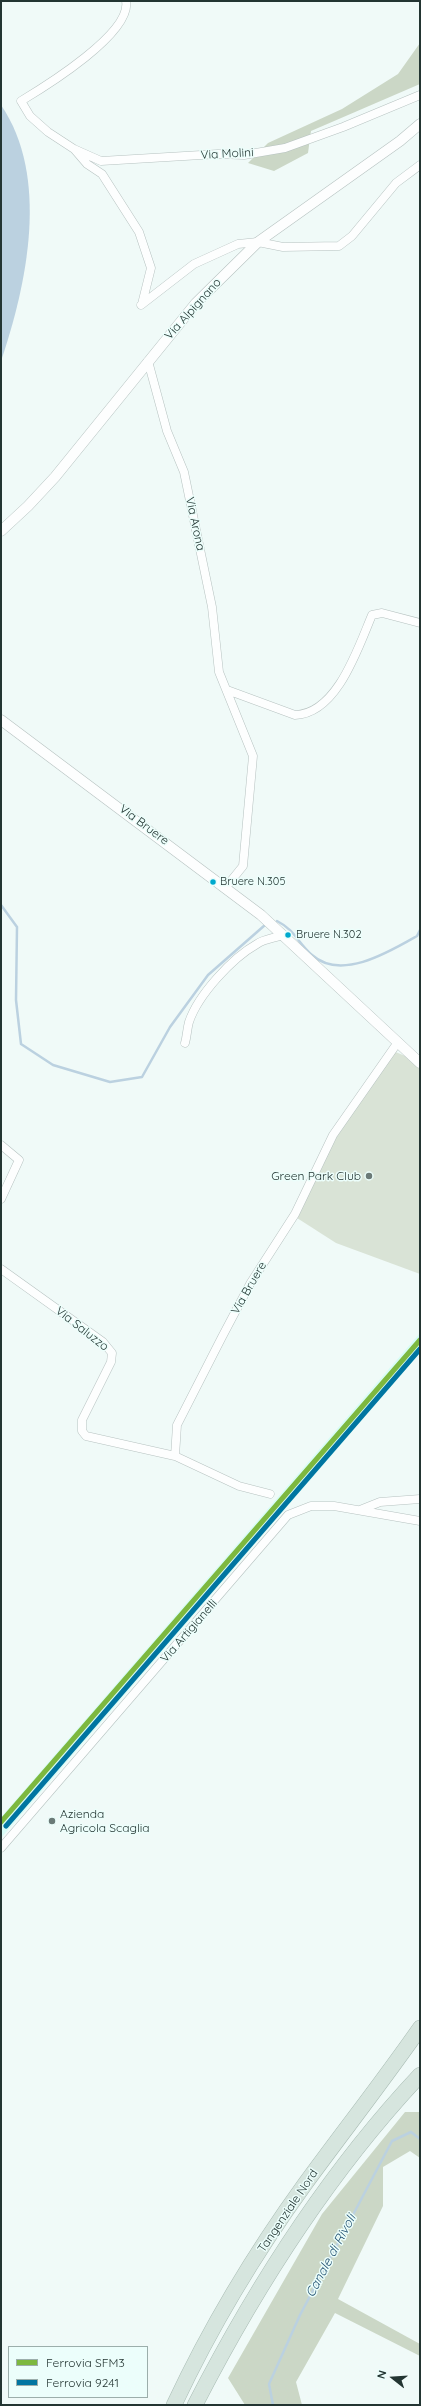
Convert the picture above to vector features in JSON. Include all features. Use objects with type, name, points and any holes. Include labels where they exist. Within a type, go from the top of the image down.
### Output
[{"type":"highway","name":"Tangenziale Nord","points":[[176,2401],[198,2357],[231,2298],[304,2185],[420,2028]]},
{"type":"highway","name":"Tangenziale Nord","points":[[196,2405],[216,2366],[274,2264],[323,2193],[390,2106],[420,2075]]},
{"type":"street","name":"Via Molini","points":[[126,1],[122,22],[97,48],[44,87],[21,101],[30,116],[48,132],[74,149],[101,161],[218,154],[244,156],[285,148],[343,127],[420,94]]},
{"type":"street","name":"Via Alpignano","points":[[1,531],[28,506],[54,477],[196,304],[258,242],[400,141],[420,124]]},
{"type":"street","name":"Via Molini","points":[[74,149],[87,164],[102,174],[139,232],[151,268],[141,305],[194,264],[238,244],[258,242]]},
{"type":"street","points":[[258,242],[283,247],[339,246],[352,236],[396,183],[420,165]]},
{"type":"street","name":"Via Arona","points":[[148,361],[167,432],[184,472],[212,607],[219,672],[253,756],[243,866],[226,888]]},
{"type":"street","points":[[227,690],[295,715],[306,715],[324,703],[344,678],[372,615],[382,613],[420,623]]},
{"type":"street","name":"Via Bruere","points":[[1,720],[226,888],[283,935],[420,1063]]},
{"type":"street","points":[[185,1043],[189,1022],[196,1006],[213,984],[238,957],[258,943],[283,935]]},
{"type":"street","name":"Via Bruere","points":[[176,1456],[175,1436],[177,1425],[250,1284],[295,1214],[333,1135],[387,1054],[398,1042]]},
{"type":"street","points":[[1,1145],[19,1160],[1,1198]]},
{"type":"street","name":"Via Saluzzo","points":[[1,1269],[102,1342],[112,1353],[111,1362],[82,1420],[82,1431],[86,1436],[176,1456]]},
{"type":"street","points":[[176,1456],[239,1486],[270,1494]]},
{"type":"street","points":[[359,1510],[380,1502],[420,1499]]},
{"type":"street","name":"Via Artigianelli","points":[[1,1848],[288,1515],[311,1506],[334,1506],[420,1520]]},
{"type":"shaded area","points":[[1,105],[16,134],[25,165],[29,197],[29,231],[19,299],[1,361]]},
{"type":"shaded area","name":"Green Park Club","points":[[393,1051],[420,1062],[420,1274],[336,1243],[297,1218],[337,1134]]},
{"type":"shaded area","points":[[420,1333],[420,1353],[1,1838],[1,1817]]},
{"type":"green space","points":[[420,43],[420,84],[311,131],[308,153],[274,171],[248,163],[268,143],[342,109],[398,74]]},
{"type":"green space","points":[[405,2112],[420,2112],[420,2158],[410,2151],[383,2167],[383,2206],[338,2299],[420,2344],[420,2356],[335,2313],[296,2382],[302,2405],[245,2405],[228,2378],[322,2214]]},
{"type":"waterway","points":[[1,905],[17,927],[16,1000],[21,1044],[53,1065],[110,1082],[142,1077],[170,1027],[208,975],[265,925]]},
{"type":"waterway","points":[[277,921],[288,928],[312,955],[324,962],[337,965],[351,965],[379,956],[417,936],[420,930]]},
{"type":"waterway","name":"Canale di Rivoli","points":[[273,2405],[269,2384],[300,2315],[392,2141],[411,2132],[420,2139]]},
{"type":"rail line","name":"SFM3","points":[[1,1822],[420,1340]]},
{"type":"rail line","name":"9241","points":[[6,1826],[420,1349]]},
{"type":"place","name":"Bruere N.305","points":[[213,882]]},
{"type":"place","name":"Bruere N.302","points":[[288,935]]},
{"type":"place","name":"Green Park Club","points":[[369,1176]]},
{"type":"place","name":"Azienda Agricola Scaglia","points":[[52,1821]]}]
